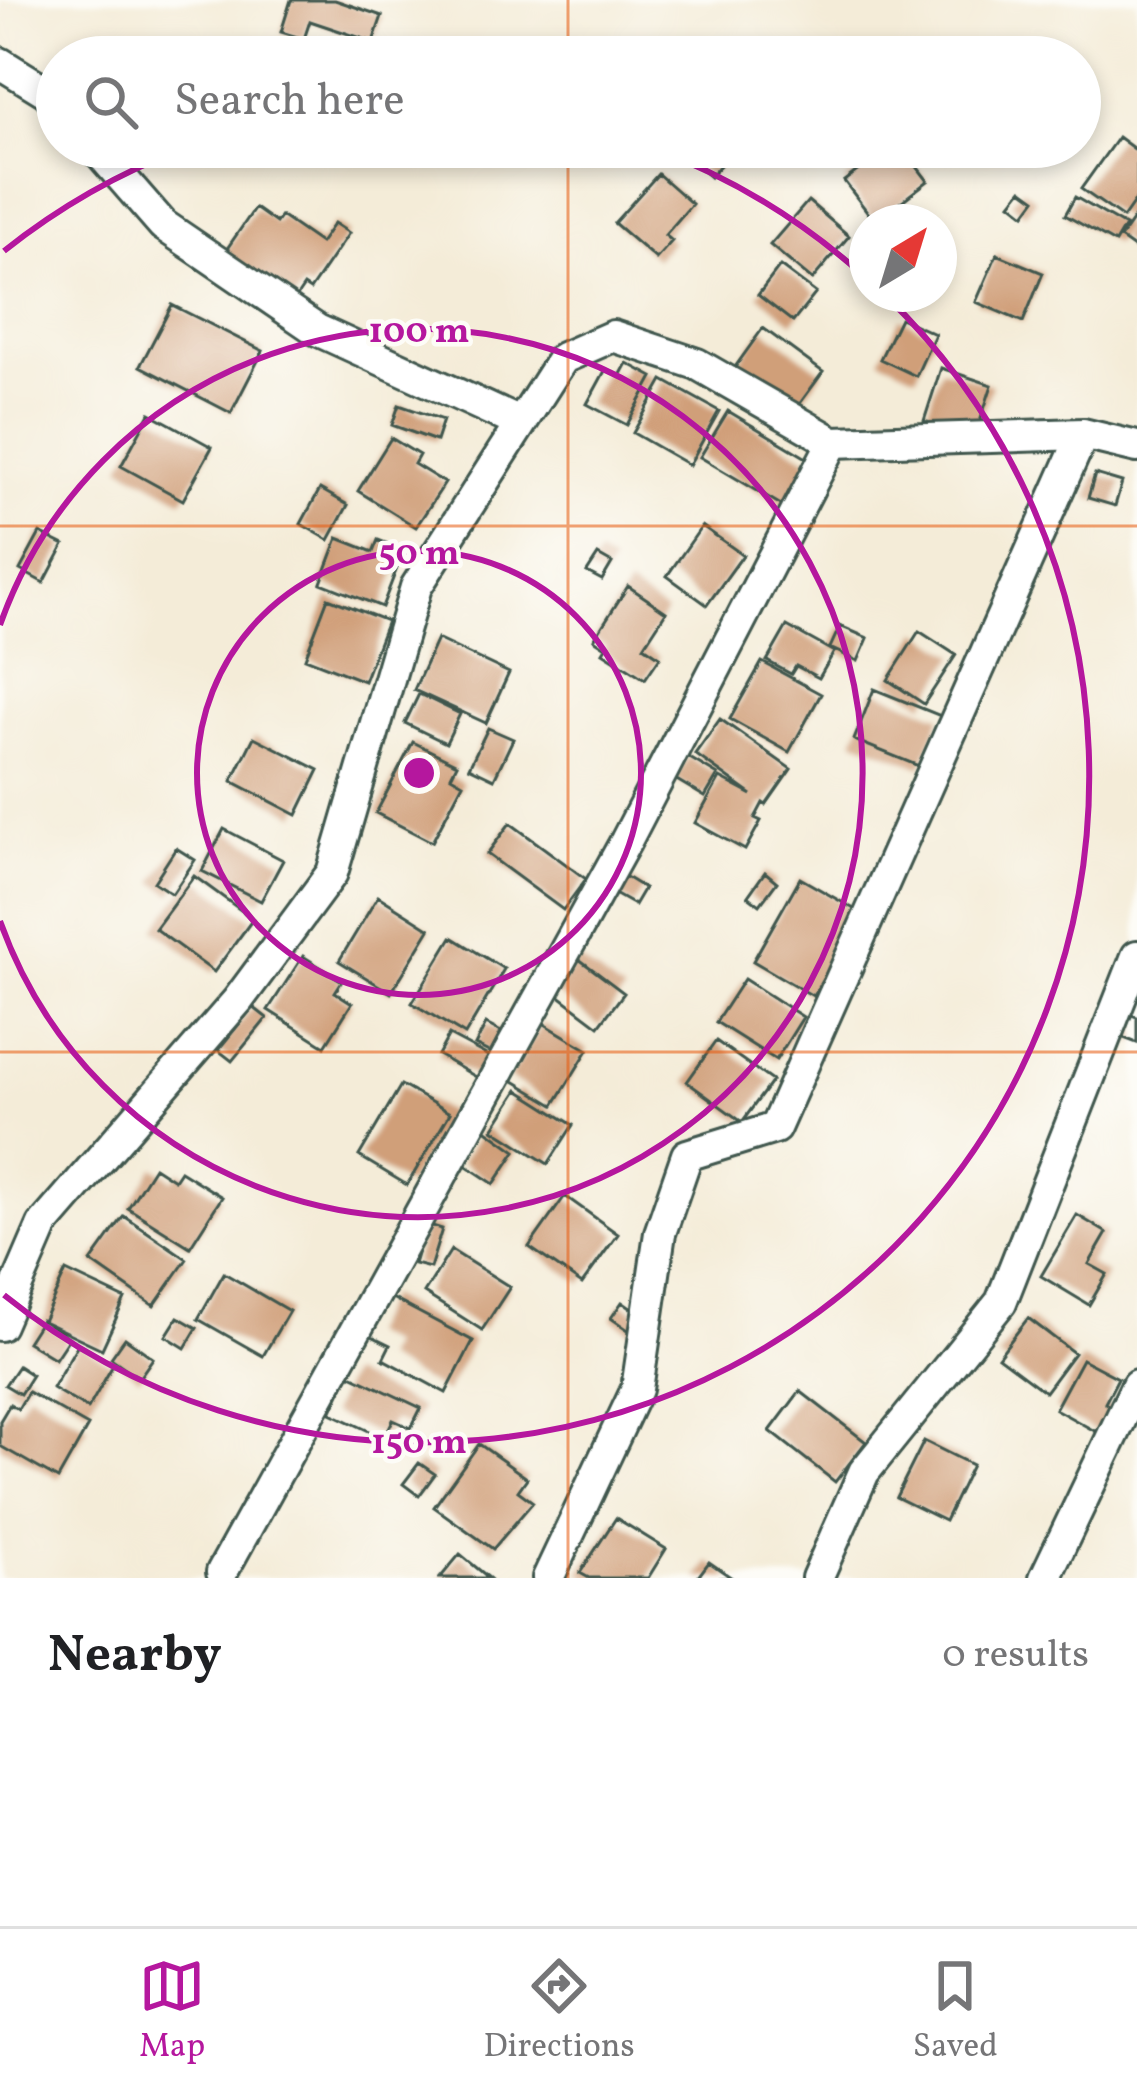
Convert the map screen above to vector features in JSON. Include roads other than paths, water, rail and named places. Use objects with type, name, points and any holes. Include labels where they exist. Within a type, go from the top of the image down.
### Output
[{"type":"street","points":[[0,63],[36,85]]},
{"type":"street","points":[[113,168],[163,225],[317,330],[520,423]]},
{"type":"street","points":[[0,1325],[43,1226],[238,1000],[332,873],[416,587],[562,358],[613,336],[697,364],[833,442],[1083,434],[1137,447]]},
{"type":"street","points":[[548,1578],[637,1389],[660,1233],[687,1155],[775,1128],[1083,434]]},
{"type":"street","points":[[221,1573],[626,841],[833,442]]},
{"type":"street","points":[[818,1578],[864,1472],[1001,1302],[1137,956]]},
{"type":"street","points":[[1045,1578],[1137,1385]]}]
